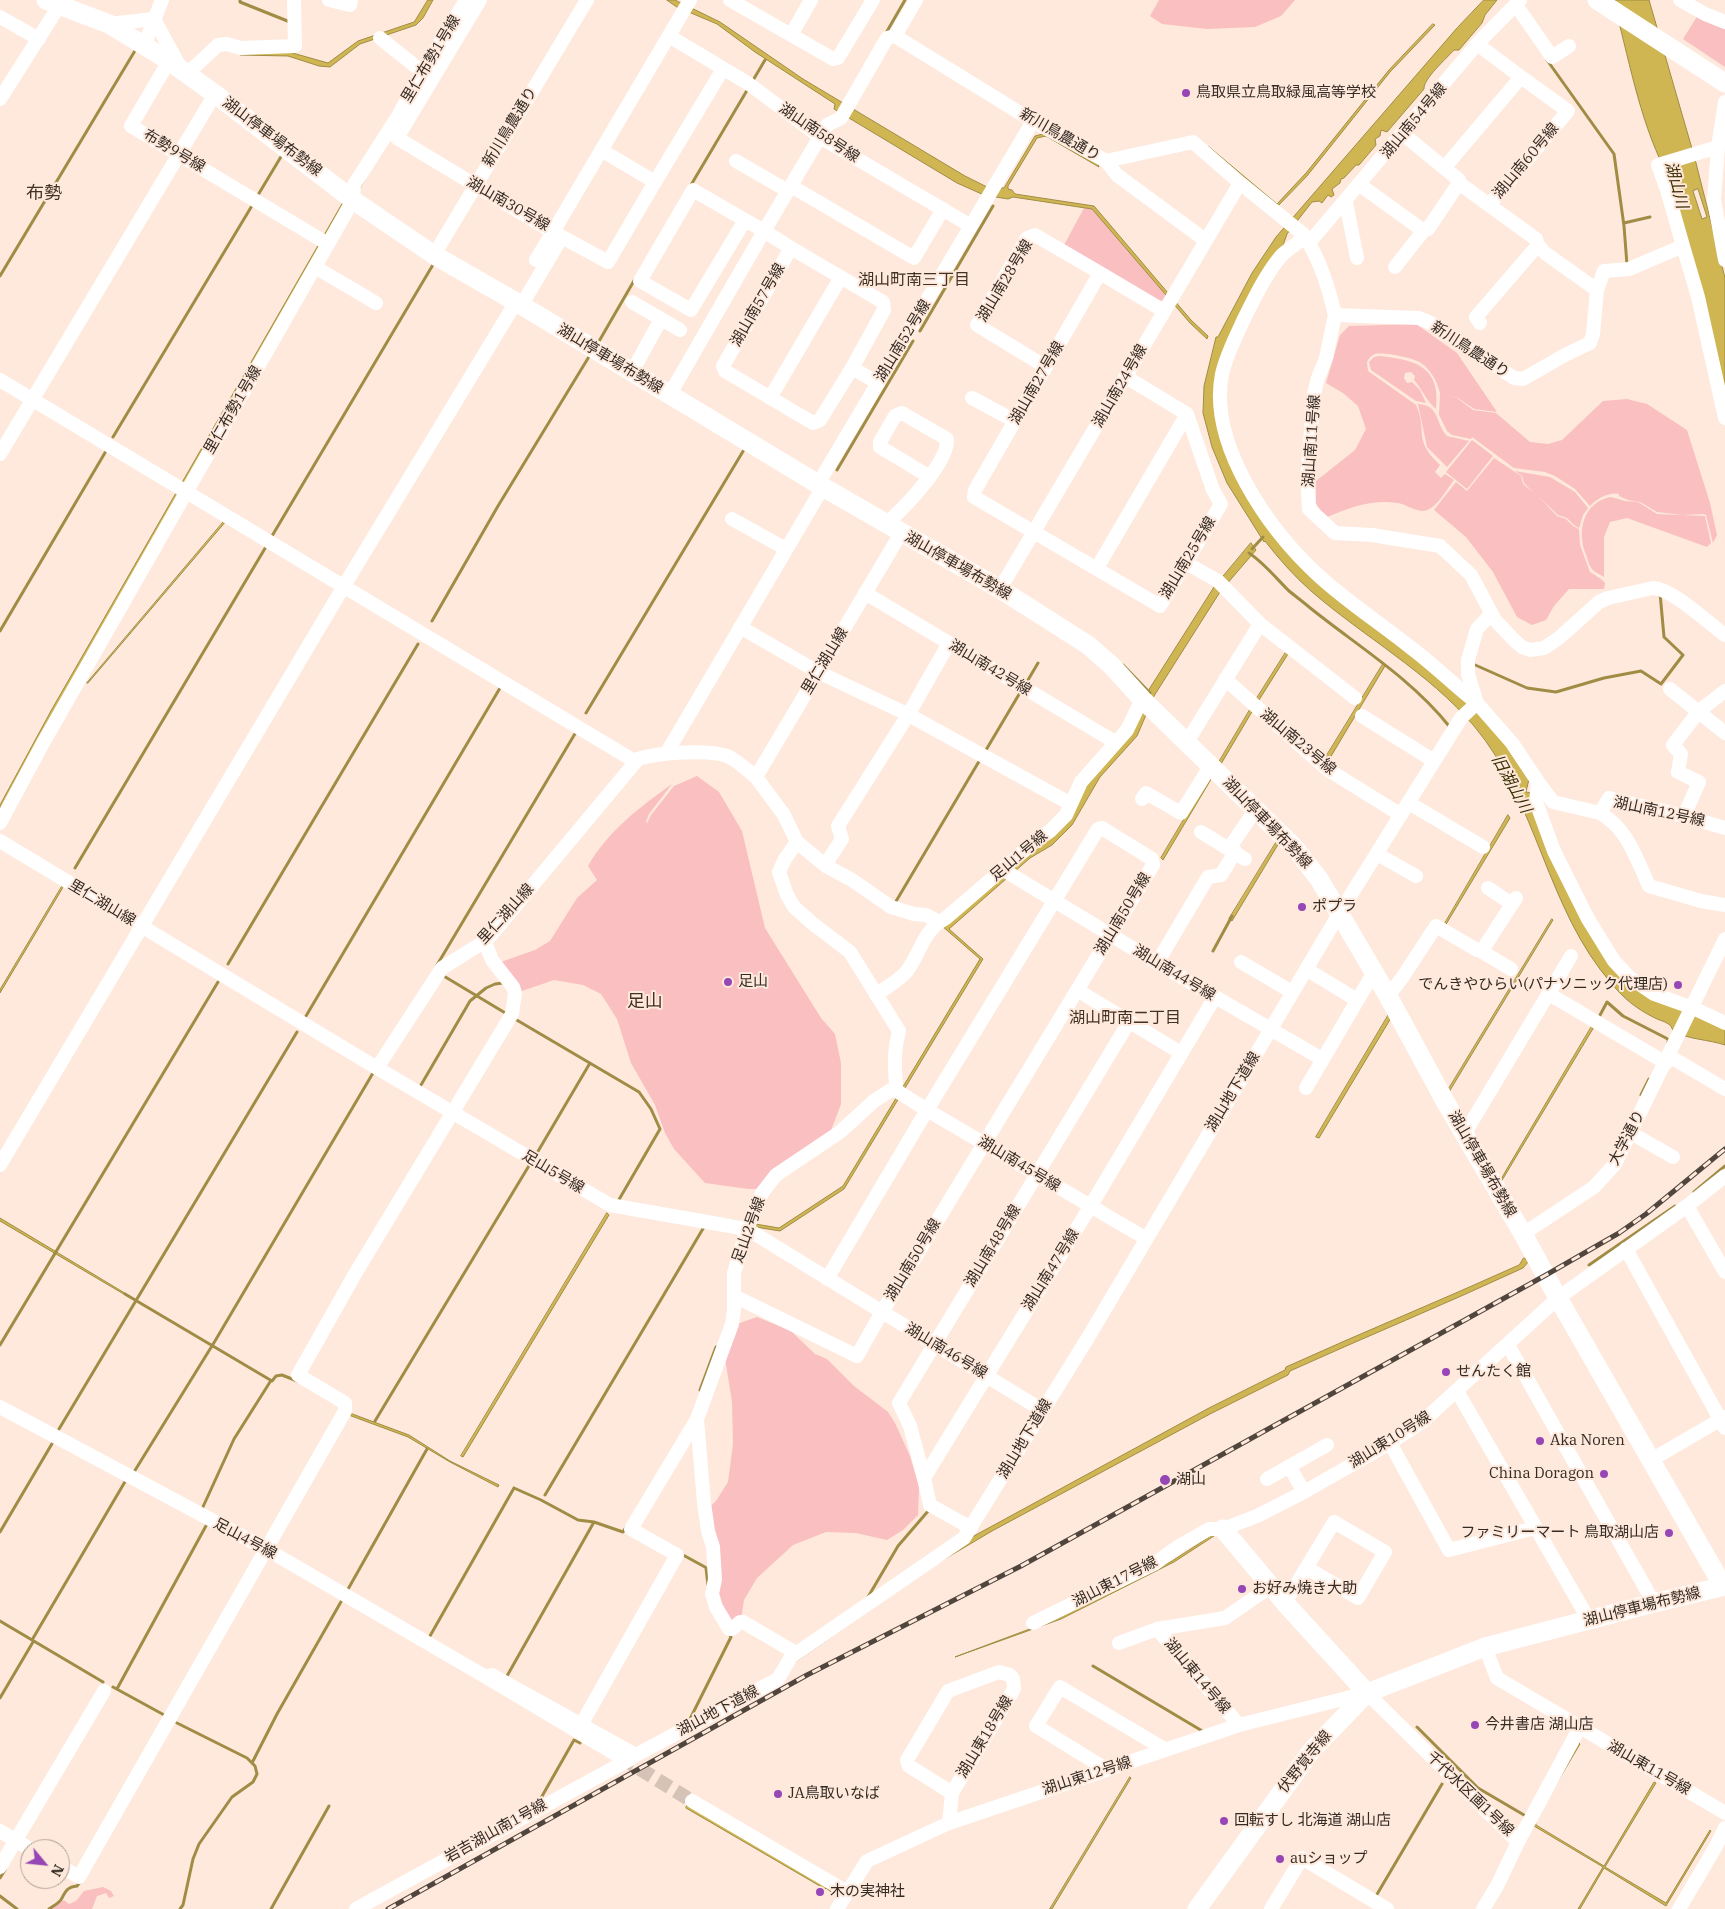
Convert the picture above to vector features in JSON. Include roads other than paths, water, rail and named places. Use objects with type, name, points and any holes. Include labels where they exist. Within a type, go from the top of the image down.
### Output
[{"type":"main road","name":"湖山停車場布勢線","points":[[53,3],[109,24],[179,68],[353,200],[434,255],[820,485],[1000,589],[1088,645],[1112,666],[1142,699],[1295,848],[1319,879],[1388,996],[1446,1103],[1523,1234],[1724,1589],[1654,1602],[1485,1648],[1367,1693]]},
{"type":"main road","points":[[1601,3],[1725,83]]},
{"type":"main road","points":[[1222,1530],[1285,1604],[1367,1693]]},
{"type":"main road","name":"伏野覚寺線","points":[[1197,1909],[1312,1750],[1367,1693]]},
{"type":"street","points":[[144,46],[162,0]]},
{"type":"street","points":[[154,19],[179,68],[218,45],[226,44],[241,48],[295,46],[294,0]]},
{"type":"street","points":[[329,0],[350,5],[351,0]]},
{"type":"street","name":"里仁布勢1号線","points":[[0,823],[43,743],[353,200],[354,185],[427,75],[466,0]]},
{"type":"street","name":"湖山南30号線","points":[[480,0],[427,75],[397,138],[557,234],[601,150],[690,0]]},
{"type":"street","name":"新川鳥農通り","points":[[434,255],[587,0]]},
{"type":"street","points":[[730,0],[746,4],[791,36],[833,59],[838,58],[873,0]]},
{"type":"street","points":[[791,36],[811,0]]},
{"type":"street","points":[[670,394],[827,125],[841,118],[887,38],[895,36],[916,0]]},
{"type":"street","points":[[1680,0],[1705,14],[1725,22]]},
{"type":"street","points":[[1518,2],[1552,57],[1570,46]]},
{"type":"street","name":"湖山南54号線","points":[[1476,704],[1418,653],[1345,597],[1312,568],[1275,526],[1254,497],[1232,452],[1220,405],[1222,374],[1228,355],[1241,325],[1282,255],[1306,238],[1346,202],[1477,44],[1518,2]]},
{"type":"street","points":[[0,99],[39,39],[53,3]]},
{"type":"street","points":[[0,17],[39,39]]},
{"type":"street","points":[[109,24],[154,19]]},
{"type":"street","name":"湖山南58号線","points":[[669,36],[749,84],[820,137],[971,226]]},
{"type":"street","name":"新川鳥農通り","points":[[895,36],[1034,121],[1106,161],[1194,142],[1306,238]]},
{"type":"street","points":[[380,38],[427,75]]},
{"type":"street","points":[[1445,168],[1520,77],[1477,44]]},
{"type":"street","name":"布勢9号線","points":[[179,68],[131,126],[328,244]]},
{"type":"street","points":[[557,234],[608,262],[723,69]]},
{"type":"street","name":"湖山南60号線","points":[[1403,134],[1459,180],[1459,183],[1489,205],[1568,111],[1520,77]]},
{"type":"street","points":[[0,454],[215,94]]},
{"type":"street","points":[[1725,102],[1718,146],[1714,200],[1725,260]]},
{"type":"street","name":"湖山南52号線","points":[[666,754],[786,549],[878,383],[1034,121]]},
{"type":"street","points":[[1718,146],[1658,165],[1668,190],[1698,297],[1725,418]]},
{"type":"street","points":[[601,150],[655,182]]},
{"type":"street","points":[[737,160],[914,258],[943,209]]},
{"type":"street","points":[[1106,161],[1117,175],[1205,240]]},
{"type":"street","name":"湖山南24号線","points":[[1000,589],[1240,183]]},
{"type":"street","points":[[1395,268],[1424,230],[1428,229],[1459,183]]},
{"type":"street","points":[[1360,185],[1424,230]]},
{"type":"street","points":[[745,220],[690,310],[640,282],[693,190],[745,220],[764,231],[791,248]]},
{"type":"street","points":[[1346,202],[1357,258]]},
{"type":"street","points":[[1489,205],[1536,239],[1538,245],[1545,253],[1597,290]]},
{"type":"street","points":[[536,260],[557,234]]},
{"type":"street","points":[[0,1165],[344,586],[518,304],[557,234]]},
{"type":"street","name":"湖山南28号線","points":[[1046,367],[977,325],[1027,238],[1035,235],[1100,273]]},
{"type":"street","points":[[1306,238],[1327,281],[1335,315]]},
{"type":"street","points":[[1480,323],[1476,316],[1538,245]]},
{"type":"street","name":"新川鳥農通り","points":[[1335,315],[1419,318],[1433,324],[1514,378],[1523,379],[1565,355],[1590,344],[1593,334],[1597,290],[1604,271],[1629,268],[1683,246]]},
{"type":"street","name":"湖山南57号線","points":[[791,248],[841,277],[883,302],[884,310],[852,368],[820,420],[813,423],[725,371],[723,366],[791,248]]},
{"type":"street","points":[[315,267],[376,303]]},
{"type":"street","points":[[1100,273],[1164,310]]},
{"type":"street","name":"湖山南27号線","points":[[1034,532],[974,497],[975,490],[1100,273]]},
{"type":"street","points":[[770,398],[841,277]]},
{"type":"street","points":[[632,302],[680,330]]},
{"type":"street","name":"湖山南11号線","points":[[1335,315],[1313,401],[1307,478],[1309,509],[1335,533],[1372,535],[1440,546],[1471,575],[1501,627],[1522,647],[1536,650],[1544,648],[1559,638],[1599,602],[1608,598],[1646,589],[1660,588],[1673,595],[1725,635]]},
{"type":"street","points":[[632,372],[661,319]]},
{"type":"street","points":[[852,368],[878,383]]},
{"type":"street","points":[[1097,568],[1187,414],[1126,377]]},
{"type":"street","points":[[0,380],[636,762],[643,757],[666,754],[702,753],[731,757],[756,777],[784,815],[797,842],[825,865],[852,880],[891,907],[914,914],[926,915],[939,922]]},
{"type":"street","points":[[972,398],[1015,422]]},
{"type":"street","name":"里仁湖山線","points":[[756,777],[865,593],[906,506],[930,476],[947,446],[947,439],[902,414],[895,416],[880,442],[880,447],[930,476]]},
{"type":"street","name":"湖山南25号線","points":[[1034,532],[1160,606],[1221,504],[1213,490],[1187,414]]},
{"type":"street","points":[[732,518],[786,549]]},
{"type":"street","points":[[1186,562],[1221,584],[1260,624],[1355,698]]},
{"type":"street","name":"湖山南42号線","points":[[865,593],[1115,742]]},
{"type":"street","name":"湖山南12号線","points":[[1492,614],[1478,629],[1468,660],[1468,674],[1476,704],[1512,743],[1538,782],[1556,804],[1600,813],[1609,798],[1725,828]]},
{"type":"street","points":[[1187,742],[1260,624]]},
{"type":"street","points":[[740,627],[818,672],[908,715],[1071,804]]},
{"type":"street","points":[[825,865],[842,839],[838,826],[908,715],[949,643]]},
{"type":"street","name":"湖山南23号線","points":[[1225,679],[1327,769],[1401,815]]},
{"type":"street","points":[[1670,689],[1725,733]]},
{"type":"street","points":[[1684,816],[1699,782],[1678,772],[1681,754],[1673,746],[1699,711],[1725,691]]},
{"type":"street","name":"足山1号線","points":[[876,995],[906,972],[934,924],[946,918],[1006,872],[1033,843],[1050,831],[1066,815],[1081,782],[1130,725],[1142,699]]},
{"type":"street","name":"湖山地下道線","points":[[636,1755],[778,1679],[791,1657],[796,1653],[964,1538],[1089,1336],[1339,914],[1461,718],[1476,704]]},
{"type":"street","points":[[1362,716],[1434,761]]},
{"type":"street","name":"里仁湖山線","points":[[0,841],[378,1068],[442,968],[485,942],[636,762]]},
{"type":"street","points":[[1142,799],[1146,792],[1181,814],[1211,765]]},
{"type":"street","points":[[1538,782],[1536,802],[1554,851],[1588,918],[1614,961],[1629,977],[1654,994],[1725,1023]]},
{"type":"street","points":[[1409,803],[1483,847]]},
{"type":"street","points":[[1240,855],[1232,844],[1256,809]]},
{"type":"street","points":[[1600,813],[1613,820],[1627,838],[1649,886],[1701,901],[1725,905]]},
{"type":"street","name":"湖山南50号線","points":[[734,1296],[857,1356],[1153,865],[1152,859],[1102,828],[1098,828],[827,1279]]},
{"type":"street","points":[[1201,832],[1240,855]]},
{"type":"street","points":[[797,842],[785,859],[779,872],[787,895],[794,907],[850,952],[899,1031],[894,1048],[893,1067],[896,1087]]},
{"type":"street","points":[[1377,854],[1416,876]]},
{"type":"street","points":[[1157,963],[1208,877],[1221,875],[1240,855]]},
{"type":"street","name":"湖山南44号線","points":[[1006,872],[1322,1059]]},
{"type":"street","points":[[1479,950],[1483,950],[1514,901],[1488,888]]},
{"type":"street","points":[[1388,996],[1436,926],[1511,969]]},
{"type":"street","points":[[1692,1009],[1725,939]]},
{"type":"street","points":[[70,1872],[78,1877],[345,1411],[345,1403],[298,1375],[355,1274],[512,1014],[515,993],[513,987],[492,960],[485,942]]},
{"type":"street","points":[[1465,1133],[1571,956]]},
{"type":"street","points":[[1241,962],[1292,992]]},
{"type":"street","points":[[1306,969],[1357,1000]]},
{"type":"street","points":[[1306,1088],[1374,972]]},
{"type":"street","points":[[1078,990],[1181,1053]]},
{"type":"street","points":[[1548,994],[1725,1089]]},
{"type":"street","name":"湖山南47号線","points":[[924,1478],[1090,1207],[1215,997]]},
{"type":"street","name":"大学通り","points":[[1523,1234],[1594,1187],[1615,1164],[1692,1009]]},
{"type":"street","name":"湖山南48号線","points":[[924,1478],[910,1426],[899,1403],[1129,1022]]},
{"type":"street","name":"足山5号線","points":[[378,1068],[610,1206],[747,1229]]},
{"type":"street","name":"湖山南45号線","points":[[896,1087],[897,1090],[927,1110],[1146,1238]]},
{"type":"street","name":"足山2号線","points":[[796,1653],[743,1622],[729,1629],[716,1607],[712,1594],[715,1579],[713,1547],[708,1532],[704,1503],[697,1419],[732,1324],[734,1273],[747,1229],[762,1193],[776,1175],[840,1132],[874,1101],[896,1087]]},
{"type":"street","points":[[1631,1133],[1673,1157]]},
{"type":"street","name":"湖山東10号線","points":[[1222,1530],[1257,1516],[1304,1492],[1390,1443],[1422,1422],[1558,1298],[1687,1206],[1725,1176]]},
{"type":"street","points":[[1687,1206],[1725,1272]]},
{"type":"street","name":"湖山南46号線","points":[[747,1229],[1042,1410]]},
{"type":"street","points":[[1626,1249],[1723,1421],[1651,1460]]},
{"type":"street","points":[[1508,1345],[1654,1602]]},
{"type":"street","points":[[1457,1391],[1589,1620]]},
{"type":"street","name":"足山4号線","points":[[0,1407],[266,1549],[486,1677]]},
{"type":"street","points":[[581,1725],[677,1555],[631,1529],[697,1419]]},
{"type":"street","points":[[1390,1443],[1450,1550],[1535,1528]]},
{"type":"street","points":[[1267,1479],[1327,1445]]},
{"type":"street","points":[[1289,1466],[1304,1492]]},
{"type":"street","points":[[924,1478],[930,1505],[971,1528]]},
{"type":"street","points":[[1285,1604],[1334,1522],[1385,1552],[1358,1598],[1307,1568]]},
{"type":"street","name":"湖山東17号線","points":[[1034,1623],[1154,1564],[1179,1546],[1209,1529],[1222,1530]]},
{"type":"street","name":"湖山東14号線","points":[[1157,1629],[1225,1618],[1270,1587]]},
{"type":"street","points":[[1119,1643],[1157,1629]]},
{"type":"street","name":"湖山東14号線","points":[[1157,1629],[1239,1725]]},
{"type":"street","name":"湖山東11号線","points":[[1485,1648],[1497,1678],[1725,1813]]},
{"type":"street","name":"湖山東18号線","points":[[949,1823],[952,1793],[1014,1689],[1013,1679],[1010,1676],[999,1672],[948,1691],[907,1760],[909,1766],[952,1793]]},
{"type":"street","points":[[486,1677],[492,1675],[636,1755]]},
{"type":"street","points":[[486,1677],[622,1758]]},
{"type":"street","points":[[1106,1769],[1036,1726],[1060,1687],[1166,1750]]},
{"type":"street","points":[[0,1867],[104,1691]]},
{"type":"street","name":"湖山東12号線","points":[[837,1909],[867,1861],[949,1823],[1239,1725],[1367,1693]]},
{"type":"street","name":"千代水区画1号線","points":[[1367,1693],[1518,1842],[1497,1886],[1483,1909]]},
{"type":"street","points":[[1518,1842],[1580,1727]]},
{"type":"street","name":"岩吉湖山南1号線","points":[[356,1909],[636,1755]]},
{"type":"street","points":[[692,1801],[847,1892]]},
{"type":"street","points":[[1679,1909],[1725,1828]]},
{"type":"street","points":[[0,1831],[20,1843]]},
{"type":"street","points":[[1271,1909],[1302,1858],[1387,1909]]},
{"type":"water","points":[[428,0],[433,0],[423,18],[416,25],[360,44],[330,67],[319,66],[288,56],[240,55],[241,51],[289,52],[328,63],[358,41],[414,22]]},
{"type":"water","points":[[667,0],[675,0],[720,22],[803,79],[965,176],[989,188],[1004,188],[1035,136],[1046,133],[1098,164],[1099,167],[1046,136],[1037,138],[1008,189],[1012,190],[1015,194],[1094,206],[1191,320],[1208,336],[1207,339],[1190,323],[1092,209],[1013,197],[1008,199],[984,195],[957,183],[834,109],[835,104],[755,52],[717,24],[677,7]]},
{"type":"water","name":"旧湖山川","points":[[1484,0],[1497,0],[1485,15],[1482,23],[1459,50],[1454,50],[1436,69],[1427,80],[1424,89],[1387,132],[1381,130],[1380,136],[1375,139],[1376,145],[1359,165],[1356,165],[1332,189],[1334,195],[1331,197],[1328,195],[1322,203],[1319,201],[1312,202],[1287,234],[1281,251],[1261,283],[1216,404],[1250,497],[1363,614],[1495,727],[1529,779],[1526,792],[1532,793],[1618,969],[1725,1028],[1725,1045],[1691,1038],[1673,1031],[1668,1024],[1636,1007],[1612,984],[1590,954],[1572,923],[1513,788],[1496,756],[1474,726],[1437,689],[1331,608],[1311,591],[1264,542],[1227,483],[1212,447],[1203,413],[1204,386],[1216,337],[1218,337],[1252,273],[1276,237],[1457,28]]},
{"type":"water","name":"湖山川","points":[[1613,0],[1649,0],[1695,159],[1725,278],[1725,403],[1665,170],[1641,108]],"holes":[[[1698,189],[1707,217],[1702,219],[1693,191]]]},
{"type":"water","points":[[1433,24],[1435,25],[1390,72],[1307,176],[1276,208],[1209,149],[1208,146],[1277,204],[1306,173],[1389,70]]},
{"type":"water","points":[[374,164],[0,813],[0,805],[52,709],[343,202]]},
{"type":"water","points":[[226,519],[227,520],[87,683]]},
{"type":"water","points":[[1251,543],[1256,550],[1220,592],[1154,696],[1137,736],[1100,777],[1072,825],[1052,845],[1030,858],[949,929],[983,959],[844,1189],[780,1231],[677,1214],[726,1219],[779,1228],[843,1186],[980,959],[942,926],[1028,852],[1084,789],[1136,720],[1148,691],[1214,587]]},
{"type":"water","points":[[1286,652],[1288,654],[1259,700],[1257,698]]},
{"type":"water","points":[[1383,664],[1385,666],[1327,763],[1324,760]]},
{"type":"water","points":[[1251,708],[1253,710],[1221,764],[1219,762]]},
{"type":"water","points":[[1211,774],[1213,776],[1163,860],[1161,858]]},
{"type":"water","points":[[1508,815],[1510,818],[1445,926],[1444,925]]},
{"type":"water","points":[[1277,841],[1279,843],[1232,921],[1229,919]]},
{"type":"water","points":[[65,884],[0,993],[0,990]]},
{"type":"water","points":[[1553,920],[1449,1092],[1448,1090]]},
{"type":"water","points":[[1389,1014],[1391,1018],[1319,1138],[1316,1137]]},
{"type":"water","points":[[1592,1026],[1594,1027],[1501,1182],[1508,1167]]},
{"type":"water","points":[[607,1213],[609,1215],[463,1457],[461,1456]]},
{"type":"water","points":[[0,1218],[128,1295],[0,1221]]},
{"type":"water","points":[[1524,1258],[1529,1261],[1523,1268],[1290,1371],[1288,1375],[1210,1414],[992,1531],[938,1563],[794,1663],[791,1661],[972,1537],[1209,1408],[1285,1370],[1286,1367],[1519,1265]]},
{"type":"water","points":[[347,1412],[409,1435],[450,1461],[499,1485],[498,1487],[450,1462],[408,1437],[346,1414]]},
{"type":"water","points":[[1213,1535],[1174,1562],[1061,1619],[955,1657],[1059,1618],[1172,1561]]},
{"type":"water","points":[[1579,1743],[1535,1820],[1536,1825],[1604,1866],[1654,1782],[1656,1783],[1605,1867],[1666,1903],[1710,1830],[1666,1906],[1604,1868],[1580,1909],[1578,1909],[1603,1867],[1534,1826],[1534,1821]]},
{"type":"water","points":[[1130,1777],[1052,1909],[1050,1909]]},
{"type":"water","points":[[688,1804],[841,1895],[839,1898],[826,1888],[686,1808]]},
{"type":"waterway","points":[[240,0],[240,2],[290,22]]},
{"type":"waterway","points":[[886,33],[905,0]]},
{"type":"waterway","points":[[0,276],[136,49]]},
{"type":"waterway","points":[[752,82],[765,60]]},
{"type":"waterway","points":[[1547,60],[1614,154],[1624,226],[1627,265]]},
{"type":"waterway","points":[[691,185],[749,87]]},
{"type":"waterway","points":[[258,195],[282,155]]},
{"type":"waterway","points":[[113,437],[253,204]]},
{"type":"waterway","points":[[920,331],[993,206]]},
{"type":"waterway","points":[[1624,223],[1650,217]]},
{"type":"waterway","points":[[272,536],[434,263]]},
{"type":"waterway","points":[[598,343],[635,279]]},
{"type":"waterway","points":[[837,470],[913,341]]},
{"type":"waterway","points":[[432,621],[498,506],[590,355]]},
{"type":"waterway","points":[[586,713],[745,448]]},
{"type":"waterway","points":[[0,631],[106,451]]},
{"type":"waterway","points":[[1252,549],[1263,537]]},
{"type":"waterway","points":[[75,868],[267,545]]},
{"type":"waterway","points":[[1249,553],[1291,592],[1418,692],[1449,727]]},
{"type":"waterway","points":[[1473,664],[1527,688],[1556,692],[1604,678],[1641,671],[1661,684],[1683,655],[1664,637],[1660,593]]},
{"type":"waterway","points":[[228,964],[418,644]]},
{"type":"waterway","points":[[1028,680],[1038,663]]},
{"type":"waterway","points":[[1123,665],[1150,693]]},
{"type":"waterway","points":[[306,1016],[500,688]]},
{"type":"waterway","points":[[986,750],[1021,691]]},
{"type":"waterway","points":[[437,965],[576,732]]},
{"type":"waterway","points":[[895,903],[981,758]]},
{"type":"waterway","points":[[1213,951],[1232,916]]},
{"type":"waterway","points":[[442,975],[507,1014]]},
{"type":"waterway","points":[[0,1345],[218,982]]},
{"type":"waterway","points":[[421,1085],[470,1001],[486,988],[503,983]]},
{"type":"waterway","points":[[1599,1017],[1607,1002],[1623,1016],[1666,1038],[1669,1040],[1668,1042]]},
{"type":"waterway","points":[[514,1021],[515,1019],[639,1092],[651,1109],[660,1129],[617,1203]]},
{"type":"waterway","points":[[59,1429],[297,1032]]},
{"type":"waterway","points":[[537,1153],[590,1063]]},
{"type":"waterway","points":[[134,1472],[215,1341],[373,1073]]},
{"type":"waterway","points":[[1641,1095],[1649,1079]]},
{"type":"waterway","points":[[375,1421],[530,1164]]},
{"type":"waterway","points":[[1694,1192],[1725,1166]]},
{"type":"waterway","points":[[1589,1265],[1675,1206]]},
{"type":"waterway","points":[[545,1495],[704,1227]]},
{"type":"waterway","points":[[125,1294],[272,1381],[276,1376],[282,1375],[297,1381]]},
{"type":"waterway","points":[[700,1390],[716,1347]]},
{"type":"waterway","points":[[202,1509],[234,1439],[270,1382]]},
{"type":"waterway","points":[[0,1532],[53,1442]]},
{"type":"waterway","points":[[347,1591],[427,1449]]},
{"type":"waterway","points":[[32,1640],[126,1480]]},
{"type":"waterway","points":[[514,1488],[578,1520],[594,1522],[623,1532],[626,1527]]},
{"type":"waterway","points":[[430,1636],[514,1488]]},
{"type":"waterway","points":[[868,1597],[898,1546],[929,1510]]},
{"type":"waterway","points":[[507,1676],[594,1522]]},
{"type":"waterway","points":[[118,1687],[207,1524]]},
{"type":"waterway","points":[[682,1556],[705,1567]]},
{"type":"waterway","points":[[706,1568],[708,1585]]},
{"type":"waterway","points":[[252,1763],[277,1714],[342,1600]]},
{"type":"waterway","points":[[0,1621],[103,1682]]},
{"type":"waterway","points":[[689,1721],[731,1637],[729,1634]]},
{"type":"waterway","points":[[0,1698],[33,1642]]},
{"type":"waterway","points":[[1093,1666],[1204,1732]]},
{"type":"waterway","points":[[113,1687],[166,1716]]},
{"type":"waterway","points":[[177,1723],[247,1758],[255,1766],[257,1774],[253,1782],[232,1797],[199,1844],[193,1859],[183,1905],[180,1909]]},
{"type":"waterway","points":[[1417,1727],[1478,1788],[1524,1815]]},
{"type":"waterway","points":[[537,1805],[574,1740],[580,1743]]},
{"type":"waterway","points":[[1376,1896],[1442,1784]]},
{"type":"waterway","points":[[271,1909],[329,1806]]},
{"type":"waterway","points":[[0,1878],[5,1870]]},
{"type":"waterway","points":[[49,1909],[60,1901],[68,1889],[77,1886],[80,1882]]},
{"type":"waterway","points":[[0,1896],[17,1909]]},
{"type":"tunnel","points":[[622,1758],[692,1801]]},
{"type":"railway","points":[[388,1909],[807,1675],[1021,1566],[1546,1275],[1619,1233],[1646,1214],[1725,1149]]},
{"type":"place","name":"鳥取県立鳥取緑風高等学校","points":[[1186,93]]},
{"type":"place","name":"ポプラ","points":[[1302,907]]},
{"type":"place","name":"足山","points":[[728,982]]},
{"type":"place","name":"でんきやひらい(パナソニック代理店)","points":[[1678,985]]},
{"type":"place","name":"せんたく館","points":[[1446,1372]]},
{"type":"place","name":"Aka Noren","points":[[1540,1441]]},
{"type":"place","name":"China Doragon","points":[[1604,1474]]},
{"type":"place","name":"湖山","points":[[1165,1480]]},
{"type":"place","name":"ファミリーマート 鳥取湖山店","points":[[1669,1533]]},
{"type":"place","name":"お好み焼き大助","points":[[1242,1589]]},
{"type":"place","name":"今井書店 湖山店","points":[[1475,1725]]},
{"type":"place","name":"JA鳥取いなば","points":[[778,1794]]},
{"type":"place","name":"回転すし 北海道 湖山店","points":[[1224,1821]]},
{"type":"place","name":"auショップ","points":[[1280,1859]]},
{"type":"place","name":"木の実神社","points":[[820,1892]]},
{"type":"district","name":"布勢","points":[[44,194]]},
{"type":"district","name":"湖山町南三丁目","points":[[914,280]]},
{"type":"district","name":"足山","points":[[645,1002]]},
{"type":"district","name":"湖山町南二丁目","points":[[1125,1018]]}]
